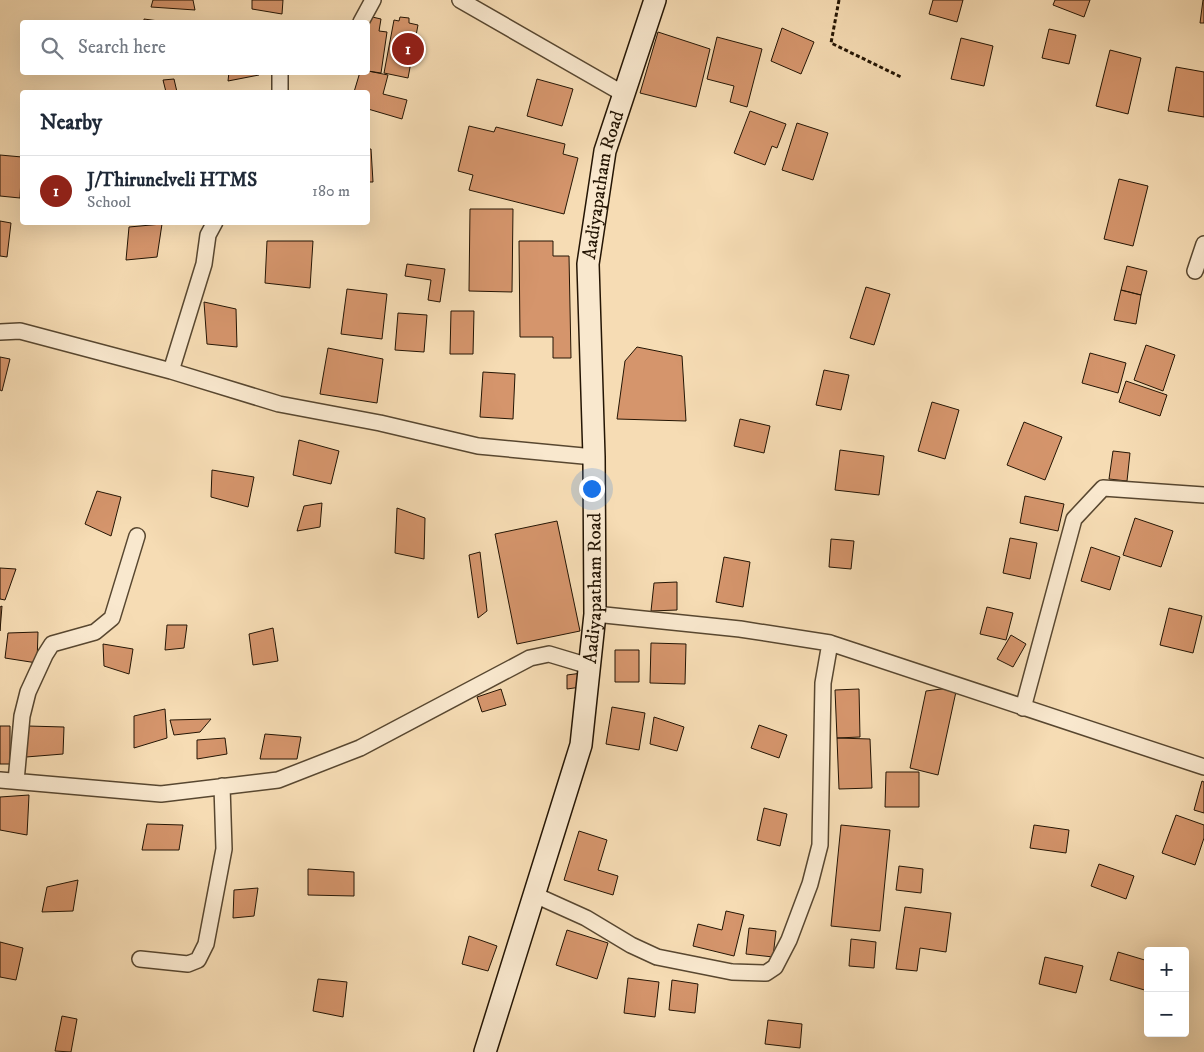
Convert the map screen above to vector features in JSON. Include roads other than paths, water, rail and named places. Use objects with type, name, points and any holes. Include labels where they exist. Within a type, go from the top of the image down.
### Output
[{"type":"street","points":[[362,20],[373,0]]},
{"type":"street","points":[[460,0],[622,93]]},
{"type":"street","name":"Aadiyapatham Road","points":[[485,1052],[581,745],[595,614],[594,457],[588,264],[605,150],[622,93],[654,0]]},
{"type":"street","points":[[280,75],[280,90]]},
{"type":"street","points":[[171,371],[204,264],[208,235],[213,225]]},
{"type":"street","points":[[1195,271],[1204,244]]},
{"type":"street","points":[[0,332],[20,331],[171,371],[279,404],[380,423],[478,446],[594,457]]},
{"type":"street","points":[[1023,708],[1074,520],[1103,488],[1204,495]]},
{"type":"street","points":[[16,781],[22,716],[28,692],[44,655],[52,644],[95,632],[112,618],[137,536]]},
{"type":"street","points":[[595,614],[740,629],[830,643],[1204,767]]},
{"type":"street","points":[[535,895],[586,918],[631,945],[657,957],[688,965],[732,972],[766,973],[775,967],[789,940],[810,884],[820,845],[823,683],[830,643]]},
{"type":"street","points":[[0,780],[161,794],[278,780],[360,748],[530,658],[549,654],[589,666]]},
{"type":"street","points":[[140,959],[188,964],[198,960],[206,944],[224,849],[222,786]]},
{"type":"place","name":"J/Thirunelveli HTMS","points":[[408,49]]}]
